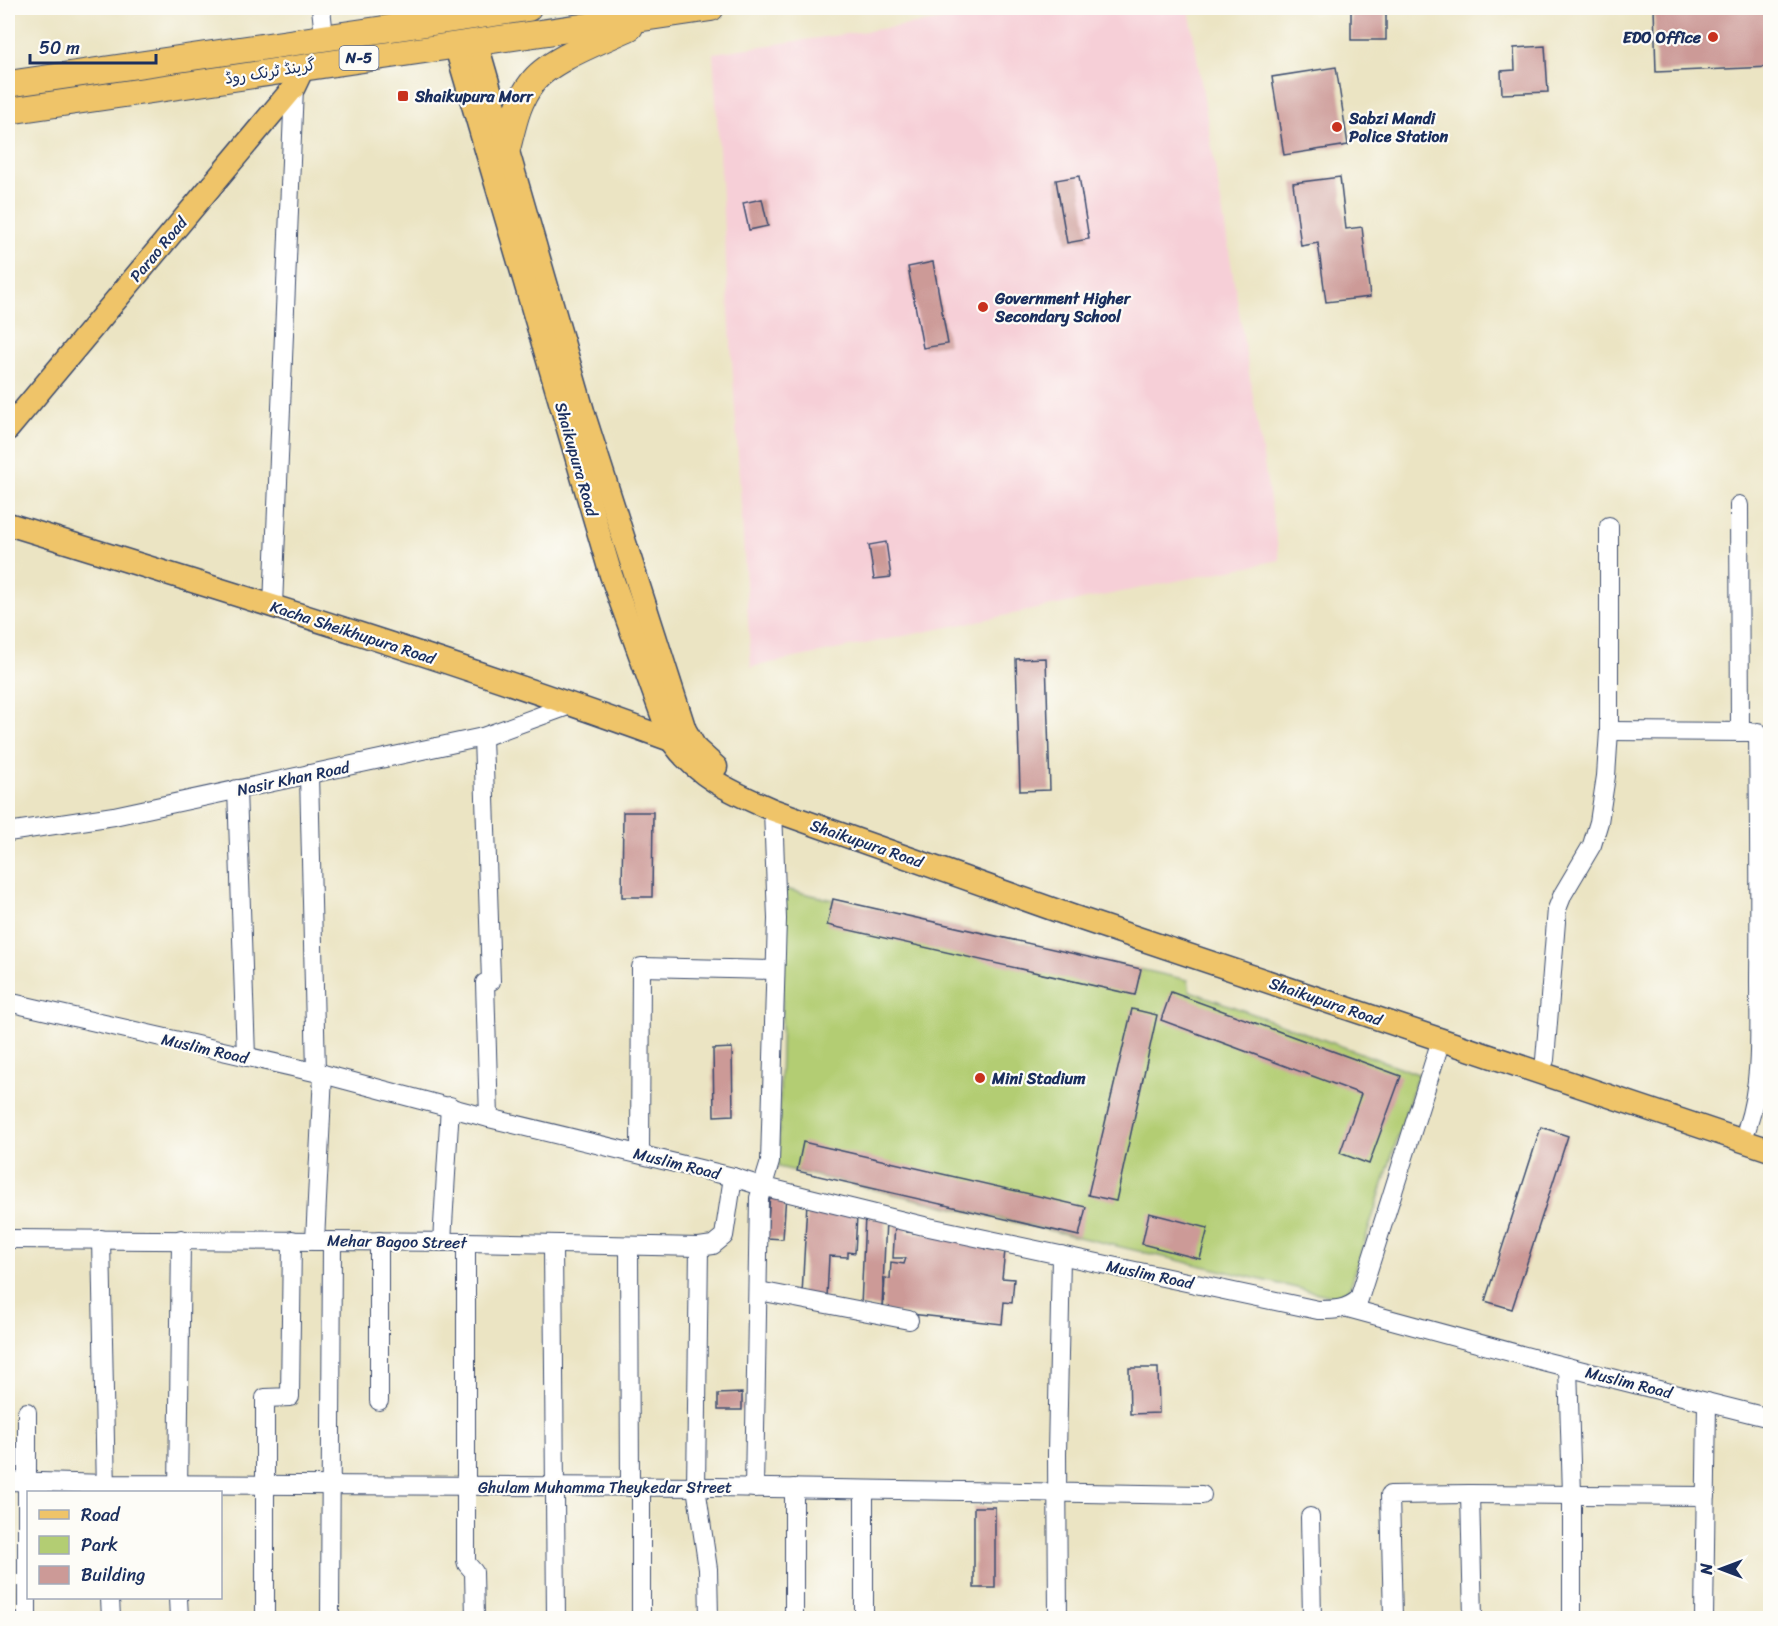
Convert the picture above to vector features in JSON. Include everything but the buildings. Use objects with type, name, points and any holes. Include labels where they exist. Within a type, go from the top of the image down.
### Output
[{"type":"highway","name":"گرینڈ ٹرنک روڈ","points":[[8,84],[324,36],[428,15],[528,8]]},
{"type":"highway","name":"گرینڈ ٹرنک روڈ","points":[[8,111],[299,76],[465,43],[651,17],[679,10],[711,8]]},
{"type":"highway","points":[[507,149],[516,113],[532,82],[556,63],[651,17]]},
{"type":"main road","name":"Shaikupura Road","points":[[465,43],[507,149],[585,418],[685,730],[696,749],[712,765],[778,798],[1077,903],[1770,1135]]},
{"type":"main road","name":"Shaikupura Road","points":[[465,43],[610,575],[671,740],[683,757],[704,776],[773,810],[1072,916],[1770,1149]]},
{"type":"main road","name":"Parao Road","points":[[8,429],[299,76]]},
{"type":"main road","name":"Kacha Sheikhupura Road","points":[[8,524],[273,606],[573,704],[696,749]]},
{"type":"street","points":[[321,8],[324,36]]},
{"type":"street","points":[[273,606],[299,76]]},
{"type":"street","points":[[1739,505],[1756,732],[1760,866],[1758,1061],[1756,1098],[1747,1128]]},
{"type":"street","points":[[1545,1060],[1557,909],[1563,894],[1589,851],[1596,832],[1606,776],[1609,731],[1609,526]]},
{"type":"street","name":"Nasir Khan Road","points":[[8,832],[114,816],[483,737],[573,704]]},
{"type":"street","points":[[1609,731],[1756,732]]},
{"type":"street","points":[[483,737],[491,981],[485,983],[489,1118]]},
{"type":"street","points":[[309,774],[331,1486],[330,1618]]},
{"type":"street","points":[[237,789],[246,1057]]},
{"type":"street","points":[[754,1488],[759,1198],[770,1162],[777,919],[773,810]]},
{"type":"street","points":[[640,1154],[640,967],[775,970]]},
{"type":"street","name":"Muslim Road","points":[[8,1002],[320,1073],[489,1118],[924,1226],[1318,1310],[1348,1308],[1568,1368],[1770,1418]]},
{"type":"street","points":[[1348,1308],[1359,1299],[1440,1040]]},
{"type":"street","points":[[442,1242],[450,1106]]},
{"type":"street","name":"Mehar Bagoo Street","points":[[8,1239],[324,1240],[699,1247],[713,1245],[724,1236],[733,1177]]},
{"type":"street","points":[[101,1239],[106,1488]]},
{"type":"street","points":[[178,1489],[181,1239]]},
{"type":"street","points":[[265,1618],[265,1398],[290,1397],[292,1240]]},
{"type":"street","points":[[378,1241],[378,1401]]},
{"type":"street","points":[[466,1242],[466,1560],[474,1572],[475,1618]]},
{"type":"street","points":[[553,1244],[556,1618]]},
{"type":"street","points":[[629,1246],[641,1618]]},
{"type":"street","points":[[699,1247],[696,1487],[708,1569],[709,1618]]},
{"type":"street","points":[[1058,1618],[1061,1255]]},
{"type":"street","points":[[759,1291],[909,1320]]},
{"type":"street","points":[[1568,1368],[1572,1494],[1572,1618]]},
{"type":"street","points":[[1704,1618],[1707,1402]]},
{"type":"street","points":[[27,1412],[28,1491]]},
{"type":"street","name":"Ghulam Muhamma Theykedar Street","points":[[8,1481],[106,1488],[178,1489],[266,1486],[696,1487],[1202,1495]]},
{"type":"street","points":[[794,1488],[794,1618]]},
{"type":"street","points":[[864,1490],[864,1618]]},
{"type":"street","points":[[1470,1494],[1473,1618]]},
{"type":"street","points":[[1393,1618],[1390,1495],[1706,1496]]},
{"type":"street","points":[[1310,1517],[1312,1618]]},
{"type":"street","points":[[27,1599],[27,1618]]},
{"type":"street","points":[[110,1599],[111,1618]]},
{"type":"street","points":[[178,1599],[178,1618]]},
{"type":"shaded area","name":"Government Higher Secondary School","points":[[1026,8],[1189,8],[1280,560],[751,667],[713,53]]},
{"type":"green space","points":[[785,889],[1188,980],[1190,991],[1418,1074],[1350,1288],[1335,1297],[778,1167]]},
{"type":"place","name":"EDO Office","points":[[1713,37]]},
{"type":"place","name":"Shaikupura Morr","points":[[403,96]]},
{"type":"place","name":"Sabzi Mandi Police Station","points":[[1337,127]]},
{"type":"place","name":"Government Higher Secondary School","points":[[983,307]]},
{"type":"place","name":"Mini Stadium","points":[[980,1078]]}]
